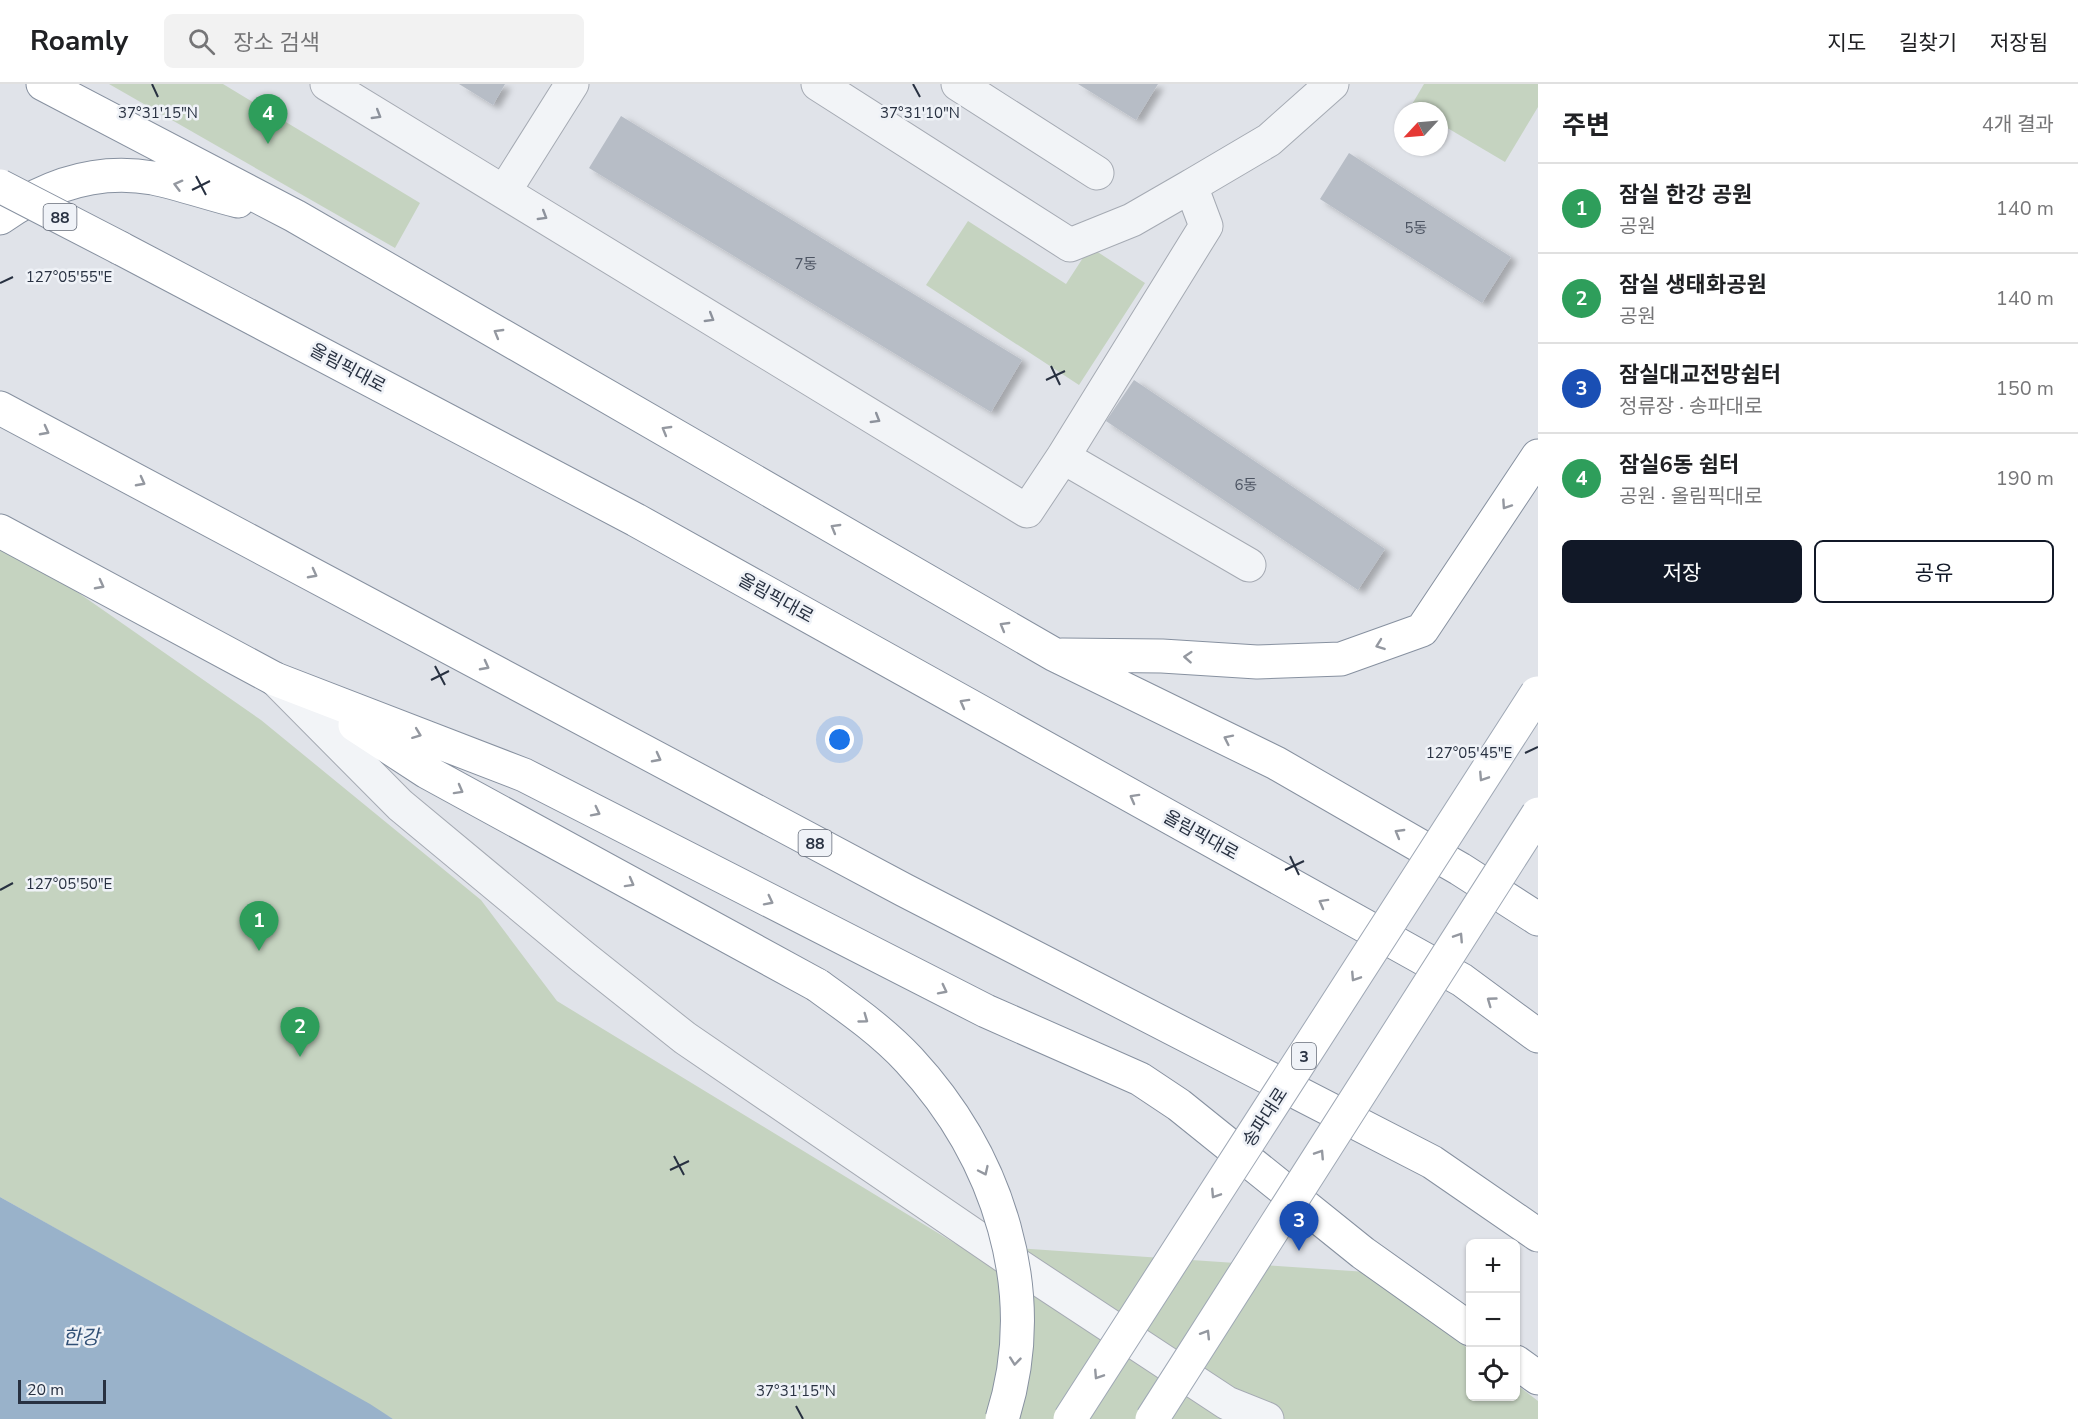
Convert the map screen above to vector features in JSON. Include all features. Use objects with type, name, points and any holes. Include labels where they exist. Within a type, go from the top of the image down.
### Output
[{"type":"main road","points":[[43,84],[295,216],[1055,655],[1276,763],[1460,868],[1538,919]]},
{"type":"main road","points":[[0,218],[21,203],[79,179],[110,175],[152,178],[295,216]]},
{"type":"main road","name":"올림픽대로","points":[[0,186],[646,526],[1462,980],[1538,1036]]},
{"type":"main road","name":"88","points":[[0,408],[904,890],[1432,1162],[1538,1234]]},
{"type":"main road","points":[[1055,655],[1162,656],[1257,662],[1341,659],[1422,630],[1538,456]]},
{"type":"main road","points":[[0,509],[48,557]]},
{"type":"main road","points":[[0,531],[289,685],[427,772],[817,985],[875,1027],[909,1060],[966,1134],[985,1172],[1000,1210],[1016,1287],[1018,1322],[1015,1363],[1009,1398],[1002,1419]]},
{"type":"main road","points":[[289,685],[524,774],[986,1011],[1140,1079],[1179,1105],[1363,1252],[1466,1326]]},
{"type":"main road","name":"송파대로","points":[[1070,1419],[1537,693]]},
{"type":"main road","points":[[1152,1419],[1538,814]]},
{"type":"main road","points":[[1520,1365],[1538,1378]]},
{"type":"lane","points":[[327,84],[1027,512],[1064,457],[1206,226],[1191,186]]},
{"type":"lane","points":[[504,192],[572,84]]},
{"type":"lane","points":[[818,84],[1070,245],[1132,220],[1269,140],[1332,84]]},
{"type":"lane","points":[[958,84],[1097,173]]},
{"type":"lane","points":[[1064,457],[1249,565]]},
{"type":"lane","points":[[289,685],[400,805],[583,957],[685,1038],[1013,1262],[1227,1402],[1267,1419]]},
{"type":"green space","points":[[109,84],[223,84],[420,203],[395,248]]},
{"type":"green space","points":[[1424,84],[1538,84],[1538,107],[1505,162],[1448,128],[1448,102],[1413,102]]},
{"type":"green space","points":[[968,221],[1066,284],[1090,247],[1145,283],[1079,385],[926,285]]},
{"type":"green space","points":[[0,532],[37,564],[261,720],[481,900],[557,1001],[956,1244],[1367,1272],[1466,1347],[1466,1401],[1520,1401],[1520,1387],[1538,1401],[1538,1419],[393,1419],[0,1197]]},
{"type":"water","name":"한강","points":[[0,1197],[370,1404],[393,1419],[0,1419]]},
{"type":"building","points":[[459,84],[505,84],[493,105]]},
{"type":"building","points":[[1078,84],[1158,84],[1136,120]]},
{"type":"building","points":[[621,116],[1022,360],[991,412],[589,168]]},
{"type":"building","points":[[1349,153],[1511,257],[1482,303],[1320,199]]},
{"type":"building","points":[[1134,380],[1385,549],[1358,590],[1106,421]]},
{"type":"place","name":"잠실6동 쉼터","points":[[268,144]]},
{"type":"place","name":"잠실 한강 공원","points":[[259,951]]},
{"type":"place","name":"잠실 생태화공원","points":[[300,1057]]},
{"type":"place","name":"잠실대교전망쉼터","points":[[1299,1251]]}]
